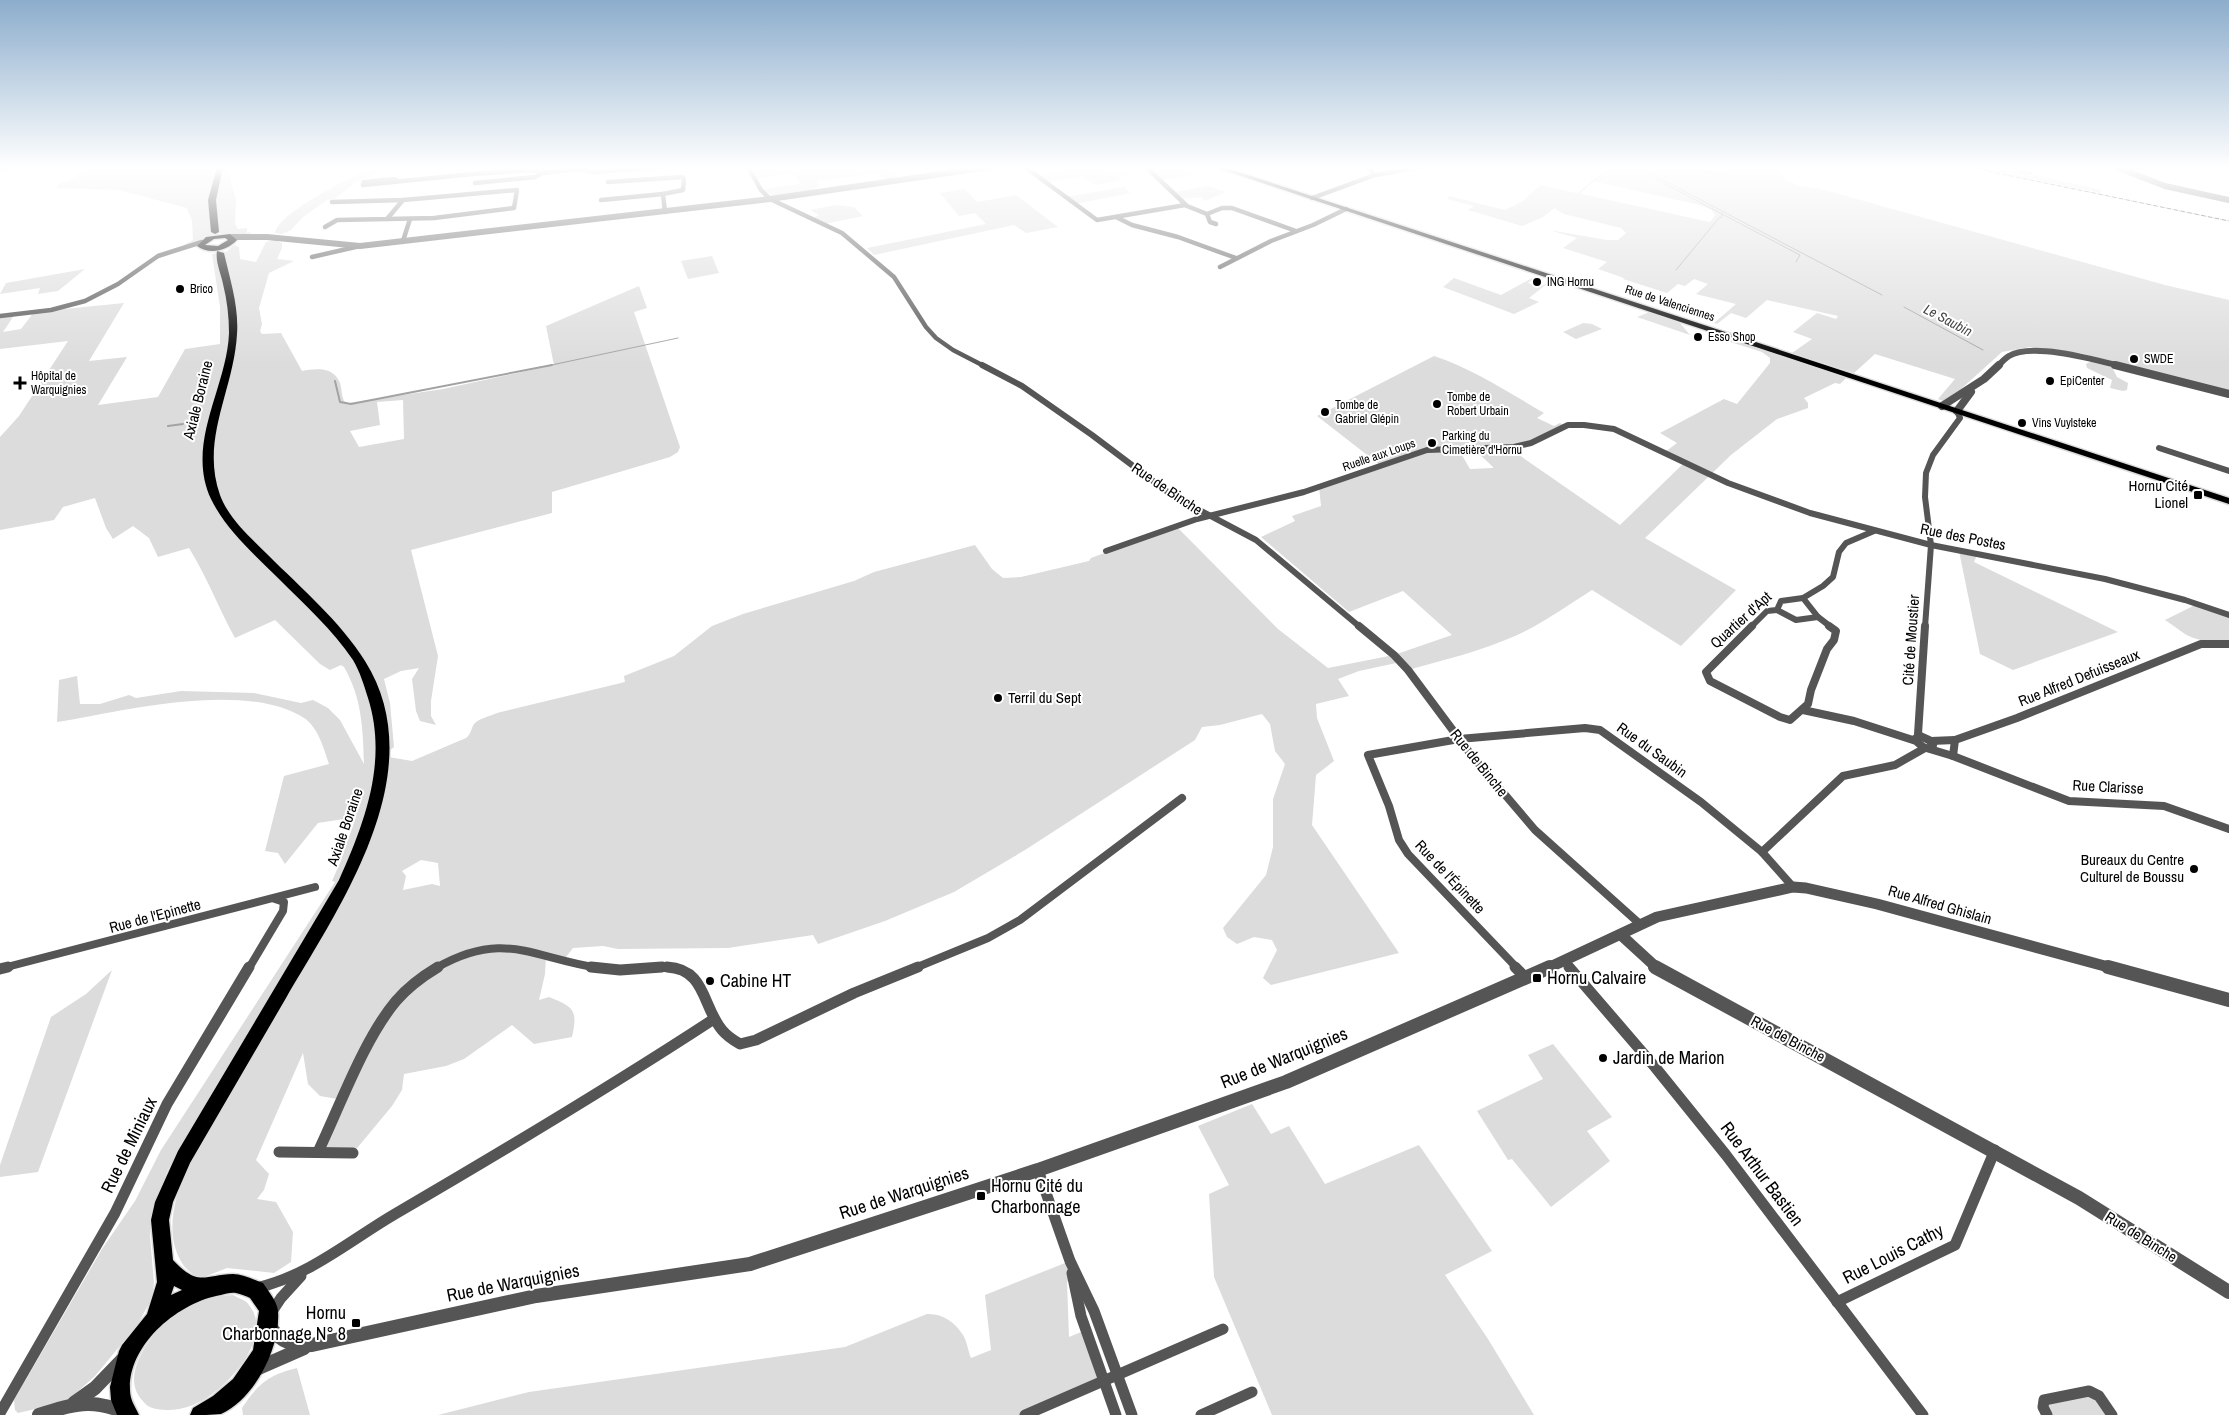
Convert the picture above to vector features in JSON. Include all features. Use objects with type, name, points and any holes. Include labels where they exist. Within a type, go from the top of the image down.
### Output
[{"type":"main road","points":[[215,233],[217,244]]},
{"type":"main road","points":[[215,233],[217,244]]},
{"type":"main road","name":"Rue de Valenciennes","points":[[1419,233],[2229,501]]},
{"type":"main road","name":"Axiale Boraine","points":[[155,1318],[166,1282],[166,1266],[160,1220],[171,1182],[346,883],[369,827],[377,800],[383,756],[379,706],[360,661],[337,632],[231,523],[218,504],[210,486],[206,450],[208,435],[229,362],[233,320],[217,244]]},
{"type":"main road","points":[[166,1266],[175,1276],[188,1284],[204,1288]]},
{"type":"main road","points":[[128,1414],[119,1396],[121,1374],[130,1350],[155,1318],[179,1300],[204,1288],[231,1283],[253,1288],[265,1299],[270,1321],[264,1349],[251,1371],[218,1408],[200,1415]]},
{"type":"street","points":[[403,241],[406,233]]},
{"type":"street","points":[[312,257],[360,246],[475,233]]},
{"type":"street","name":"Rue de Binche","points":[[842,233],[870,255],[900,284],[926,327],[936,338],[953,350],[1022,386],[1092,435],[1166,492],[1256,540],[1394,655],[1408,670],[1459,739],[1535,830],[1641,926]]},
{"type":"street","points":[[1163,233],[1236,258]]},
{"type":"street","points":[[1220,267],[1291,233]]},
{"type":"street","points":[[0,316],[51,310],[85,301],[118,284],[158,256],[185,248],[250,238],[274,237],[360,246]]},
{"type":"street","points":[[1942,406],[1973,387],[2010,355],[2022,351],[2038,350],[2076,355],[2229,394]]},
{"type":"street","points":[[1957,411],[1973,387]]},
{"type":"street","name":"Cité de Moustier","points":[[1918,737],[1930,545],[1925,497],[1926,474],[1933,455],[1960,418],[1957,411]]},
{"type":"street","name":"Ruelle aux Loups","points":[[1106,551],[1208,516],[1304,492],[1428,450],[1514,447],[1532,443],[1568,425],[1594,426],[1625,433],[1697,468]]},
{"type":"street","points":[[2159,448],[2229,471]]},
{"type":"street","name":"Rue des Postes","points":[[1697,468],[1775,502],[1874,531],[1930,545],[2105,579],[2185,600],[2229,615]]},
{"type":"street","points":[[1803,710],[1808,704],[1827,649],[1834,640],[1836,631],[1818,617],[1803,598],[1832,579],[1836,572],[1838,554],[1841,547],[1874,531]]},
{"type":"street","name":"Quartier d'Apt","points":[[1803,598],[1781,601],[1777,610],[1767,612],[1706,672],[1710,681],[1780,717],[1790,720],[1803,710]]},
{"type":"street","points":[[1777,610],[1786,618],[1807,621],[1818,617]]},
{"type":"street","name":"Rue Alfred Defuisseaux","points":[[1929,746],[1955,740],[2017,718],[2201,644],[2229,644]]},
{"type":"street","points":[[1809,698],[1814,706],[1826,713]]},
{"type":"street","points":[[1803,710],[1826,713],[1918,737]]},
{"type":"street","name":"Rue du Saubin","points":[[1459,739],[1585,728],[1600,730],[1701,802],[1762,852],[1793,887]]},
{"type":"street","name":"Rue Clarisse","points":[[1918,737],[1929,746],[2069,801],[2164,806],[2229,829]]},
{"type":"street","name":"Rue de l'Épinette","points":[[1459,739],[1368,755],[1389,806],[1399,840],[1408,854],[1526,978]]},
{"type":"street","points":[[1953,756],[1955,740]]},
{"type":"street","points":[[1762,852],[1843,776],[1895,765],[1929,746]]},
{"type":"street","points":[[318,1152],[388,1012],[419,979],[458,957],[480,950],[501,947],[524,949],[563,961],[600,968],[621,970],[673,967],[688,972],[724,1034],[732,1041],[740,1044],[756,1040],[854,993],[988,938],[1020,920],[1182,798]]},
{"type":"street","name":"Rue de l'Epinette","points":[[0,969],[275,899],[315,887]]},
{"type":"street","name":"Rue Alfred Ghislain","points":[[1641,926],[1657,917],[1670,913],[1793,887],[1806,888],[1877,904],[2229,1000]]},
{"type":"street","name":"Rue de Miniaux","points":[[0,1412],[128,1188],[160,1116],[283,911],[284,902],[275,899]]},
{"type":"street","points":[[1621,934],[1641,926]]},
{"type":"street","name":"Rue de Binche","points":[[1621,934],[1655,967],[1995,1150],[2092,1206],[2229,1292]]},
{"type":"street","name":"Rue de Warquignies","points":[[312,1345],[536,1296],[750,1264],[1038,1170],[1286,1082],[1526,978],[1621,934]]},
{"type":"street","name":"Rue Arthur Bastien","points":[[1564,961],[1655,1067],[1726,1155],[1923,1415]]},
{"type":"street","points":[[312,1345],[298,1346],[286,1343],[276,1337],[270,1321],[280,1298],[310,1268],[364,1232],[641,1068],[714,1019]]},
{"type":"street","name":"Rue Louis Cathy","points":[[1837,1302],[1955,1245],[1995,1150]]},
{"type":"street","points":[[279,1152],[353,1153]]},
{"type":"street","points":[[1038,1170],[1070,1261],[1094,1311],[1132,1415]]},
{"type":"street","points":[[1070,1261],[1082,1316],[1116,1415]]},
{"type":"street","points":[[253,1288],[283,1281],[310,1268]]},
{"type":"street","points":[[1025,1415],[1223,1329]]},
{"type":"street","points":[[251,1371],[312,1345]]},
{"type":"street","points":[[73,1404],[95,1388],[130,1350]]},
{"type":"street","points":[[2047,1415],[2042,1407],[2044,1400],[2089,1391],[2099,1396],[2112,1415]]},
{"type":"street","points":[[1201,1415],[1252,1392]]},
{"type":"street","points":[[39,1415],[73,1404],[94,1403],[112,1406],[128,1414]]},
{"type":"shaded area","points":[[193,233],[214,233],[211,237],[185,248],[184,245],[193,240]]},
{"type":"shaded area","points":[[219,233],[250,233],[249,235],[232,237]]},
{"type":"shaded area","points":[[941,233],[977,233],[874,255],[867,248]]},
{"type":"shaded area","points":[[1560,233],[1618,240],[1626,233],[1979,233],[2165,285],[2229,300],[2229,391],[2080,353],[2030,347],[2002,352],[1961,389],[1943,401],[1938,399],[1955,379],[1875,354],[1854,373],[1792,353],[1812,339],[1793,332],[1817,313],[1836,319],[1838,316],[1767,300],[1746,318],[1731,313],[1717,324],[1714,323],[1736,304],[1696,294],[1708,284],[1694,279],[1685,286],[1678,284],[1667,293],[1623,279],[1598,269],[1607,262],[1563,248],[1577,238]]},
{"type":"shaded area","points":[[275,240],[282,243],[277,259],[294,261],[269,273],[259,308],[262,324],[260,331],[262,334],[281,333],[302,371],[322,370],[336,376],[340,383],[344,401],[348,403],[443,389],[554,365],[546,326],[639,286],[647,308],[634,312],[680,447],[678,452],[670,457],[552,492],[552,513],[411,550],[438,656],[431,701],[431,716],[436,725],[420,721],[416,711],[412,679],[419,668],[401,671],[384,679],[390,703],[394,747],[383,756],[412,761],[466,738],[474,724],[485,717],[625,682],[624,676],[674,656],[712,626],[743,614],[854,581],[874,572],[975,545],[992,569],[1003,578],[1021,577],[1089,561],[1091,558],[1176,526],[1278,629],[1328,668],[1394,655],[1452,635],[1403,591],[1349,612],[1261,537],[1295,521],[1292,516],[1321,506],[1319,487],[1380,465],[1317,416],[1434,356],[1448,361],[1504,389],[1544,413],[1537,418],[1554,426],[1560,423],[1565,426],[1539,440],[1509,448],[1620,525],[1685,462],[1665,452],[1677,443],[1660,433],[1724,399],[1737,404],[1770,363],[1770,358],[1762,352],[1724,340],[1723,337],[1846,378],[1840,384],[1835,383],[1804,398],[1808,403],[1808,408],[1777,419],[1731,455],[1645,538],[1736,590],[1681,646],[1592,590],[1535,626],[1489,646],[1408,670],[1401,662],[1359,671],[1338,679],[1349,696],[1316,704],[1317,718],[1334,761],[1316,775],[1312,825],[1399,953],[1271,985],[1263,978],[1277,950],[1272,940],[1254,937],[1237,944],[1227,937],[1223,928],[1266,875],[1273,847],[1273,799],[1285,764],[1275,751],[1270,724],[1262,714],[1220,725],[1202,727],[1195,740],[1025,850],[954,892],[885,921],[818,944],[813,935],[728,948],[618,949],[603,946],[573,948],[563,961],[546,956],[545,974],[539,1000],[549,997],[569,1007],[574,1015],[572,1037],[534,1044],[512,1025],[464,1059],[446,1066],[404,1074],[402,1090],[392,1106],[353,1153],[318,1152],[343,1100],[320,1096],[308,1084],[303,1053],[256,1160],[269,1174],[264,1190],[257,1199],[276,1202],[293,1232],[291,1262],[274,1273],[227,1268],[199,1279],[184,1266],[177,1254],[172,1229],[175,1202],[187,1164],[353,882],[346,883],[240,1047],[168,1169],[151,1214],[150,1237],[154,1282],[152,1298],[138,1324],[95,1376],[66,1402],[18,1413],[15,1410],[14,1400],[102,1249],[135,1201],[161,1150],[335,882],[332,881],[356,817],[318,823],[285,864],[278,853],[265,851],[284,776],[329,764],[320,739],[309,722],[279,707],[249,701],[217,700],[148,706],[57,722],[59,680],[77,676],[80,704],[100,704],[129,695],[136,698],[181,691],[254,693],[301,703],[313,700],[328,708],[340,720],[364,764],[362,726],[358,702],[355,690],[344,667],[341,665],[330,670],[320,664],[275,620],[235,638],[202,570],[189,548],[158,557],[149,538],[133,526],[113,539],[106,528],[95,498],[63,507],[54,520],[0,530],[0,437],[19,416],[68,341],[0,349],[0,316],[15,314],[3,332],[21,329],[34,312],[124,303],[89,361],[127,357],[98,405],[158,397],[185,349],[220,344],[220,307],[212,254],[226,252],[234,245],[239,247],[240,259],[256,262],[266,242]],"holes":[[[403,400],[404,439],[359,447],[350,431],[380,425],[377,402]],[[1474,449],[1493,468],[1470,469],[1459,450]],[[421,860],[438,863],[440,886],[432,884],[403,890],[406,876],[402,871]]]},
{"type":"shaded area","points":[[712,256],[719,273],[688,279],[681,261]]},
{"type":"shaded area","points":[[85,269],[58,291],[38,294],[40,288],[0,294],[6,283]]},
{"type":"shaded area","points":[[1454,278],[1501,295],[1532,278],[1534,278],[1528,283],[1539,287],[1548,283],[1529,298],[1539,302],[1514,314],[1443,287]]},
{"type":"shaded area","points":[[1652,311],[1682,321],[1680,323],[1690,335],[1637,317]]},
{"type":"shaded area","points":[[1583,323],[1592,324],[1602,329],[1576,339],[1563,332]]},
{"type":"shaded area","points":[[2099,362],[2112,367],[2117,377],[2128,383],[2127,390],[2110,388],[2112,380],[2087,368],[2086,364]]},
{"type":"shaded area","points":[[1959,551],[1977,555],[1974,562],[2118,632],[2013,670],[1980,654]]},
{"type":"shaded area","points":[[2195,605],[2229,617],[2229,642],[2193,638],[2165,620]]},
{"type":"shaded area","points":[[112,970],[38,1172],[0,1177],[0,1165],[51,1017],[86,994]]},
{"type":"shaded area","points":[[1553,1044],[1612,1117],[1587,1131],[1610,1161],[1551,1207],[1512,1159],[1508,1160],[1477,1111],[1543,1079],[1528,1055]]},
{"type":"shaded area","points":[[1252,1104],[1271,1134],[1289,1126],[1325,1184],[1419,1145],[1492,1251],[1445,1275],[1488,1339],[1534,1415],[1272,1415],[1214,1277],[1209,1194],[1229,1185],[1198,1126]]},
{"type":"shaded area","points":[[1070,1261],[1073,1277],[1067,1282],[1069,1337],[1086,1330],[1104,1381],[1025,1415],[438,1415],[529,1392],[845,1347],[927,1314],[938,1315],[948,1319],[960,1330],[971,1358],[991,1350],[985,1295]]},
{"type":"shaded area","points":[[233,1295],[248,1303],[256,1318],[256,1333],[251,1348],[242,1363],[218,1389],[193,1405],[170,1410],[147,1406],[135,1387],[134,1374],[145,1347],[154,1334],[186,1306],[209,1298]]},
{"type":"shaded area","points":[[297,1368],[310,1415],[243,1415],[242,1408],[259,1387],[271,1377]]},
{"type":"shaded area","points":[[2089,1391],[2112,1415],[2047,1415],[2044,1400]]},
{"type":"waterway","points":[[1676,270],[1707,233]]},
{"type":"waterway","name":"Le Saubin","points":[[1758,233],[1800,255],[1796,262]]},
{"type":"waterway","name":"Le Saubin","points":[[1764,233],[1882,295]]},
{"type":"waterway","name":"Le Saubin","points":[[1904,307],[1983,350]]},
{"type":"waterway","points":[[549,366],[678,338]]},
{"type":"waterway","points":[[335,381],[340,402],[351,404],[549,366]]},
{"type":"waterway","points":[[168,426],[183,424]]},
{"type":"place","name":"ING Hornu","points":[[1537,282]]},
{"type":"place","name":"Brico","points":[[180,289]]},
{"type":"place","name":"Esso Shop","points":[[1698,337]]},
{"type":"place","name":"SWDE","points":[[2134,359]]},
{"type":"place","name":"EpiCenter","points":[[2050,381]]},
{"type":"place","name":"Hôpital de Warquignies","points":[[20,383]]},
{"type":"place","name":"Tombe de Robert Urbain","points":[[1437,404]]},
{"type":"place","name":"Tombe de Gabriel Glépin","points":[[1325,412]]},
{"type":"place","name":"Vins Vuylsteke","points":[[2022,423]]},
{"type":"place","name":"Parking du Cimetière d'Hornu","points":[[1432,443]]},
{"type":"place","name":"Hornu Cité Lionel","points":[[2198,495]]},
{"type":"place","name":"Terril du Sept","points":[[998,698]]},
{"type":"place","name":"Bureaux du Centre Culturel de Boussu","points":[[2194,869]]},
{"type":"place","name":"Hornu Calvaire","points":[[1537,978]]},
{"type":"place","name":"Cabine HT","points":[[710,981]]},
{"type":"place","name":"Jardin de Marion","points":[[1603,1058]]},
{"type":"place","name":"Hornu Cité du Charbonnage","points":[[981,1196]]},
{"type":"place","name":"Hornu Charbonnage N° 8","points":[[356,1323]]}]
